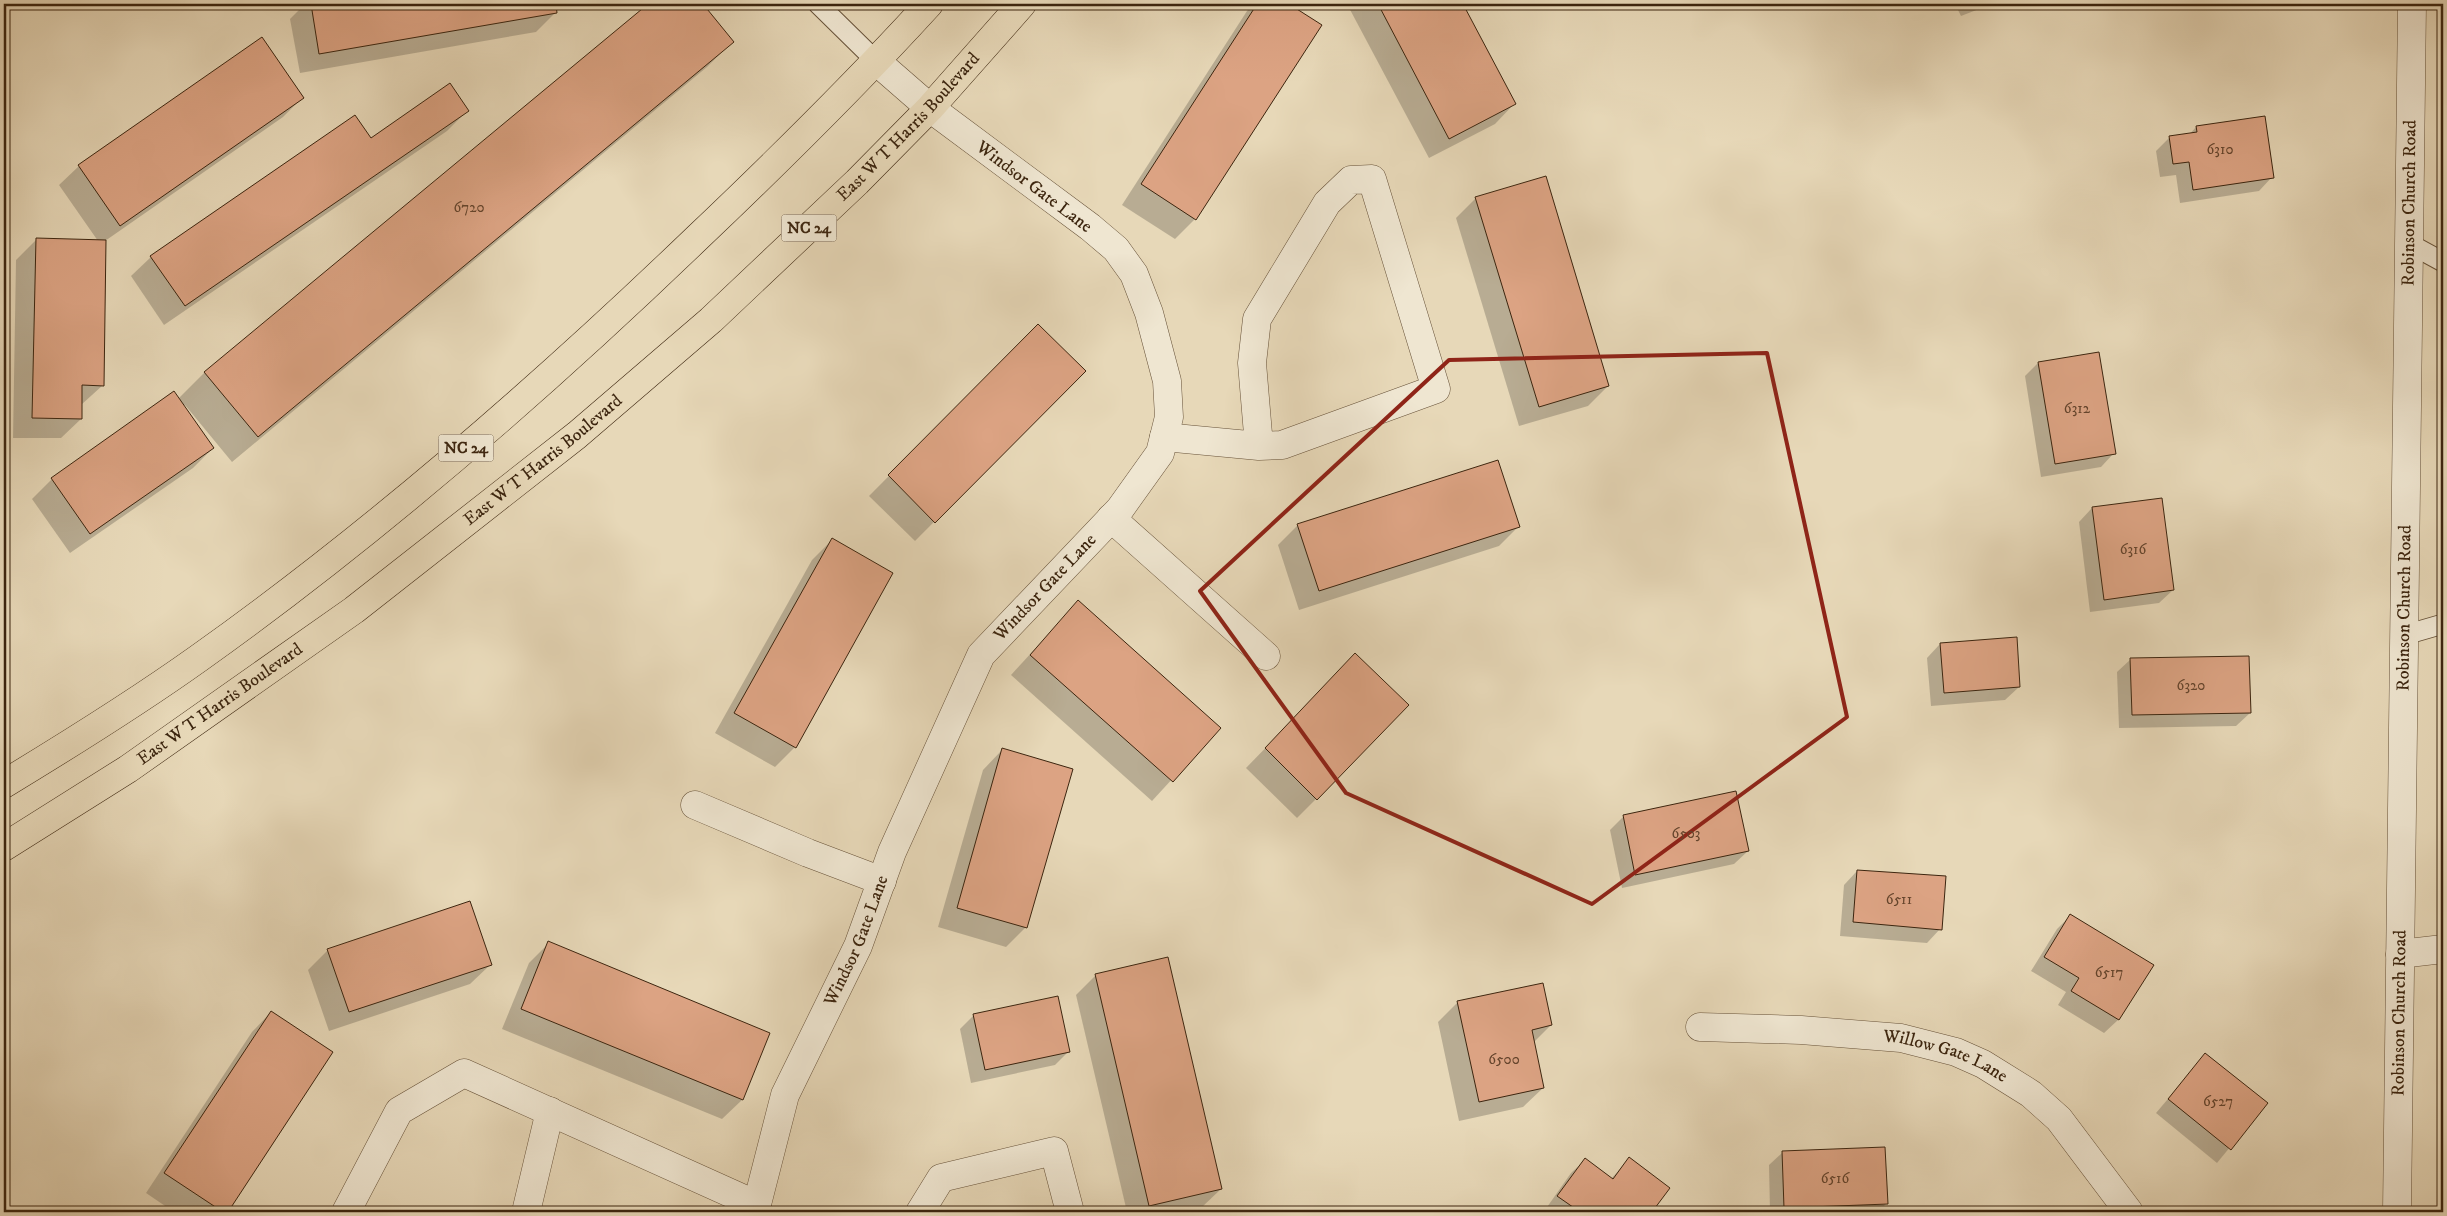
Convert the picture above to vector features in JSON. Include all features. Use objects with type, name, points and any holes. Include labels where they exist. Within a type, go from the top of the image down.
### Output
[{"type":"main road","name":"NC 24","points":[[7,782],[98,726],[198,659],[321,568],[430,479],[546,380],[664,270],[876,62],[929,4]]},
{"type":"main road","name":"East W T Harris Boulevard","points":[[10,844],[128,769],[261,677],[362,604],[554,454],[711,320],[858,182],[930,108],[1022,4]]},
{"type":"street","name":"Robinson Church Road","points":[[2397,1212],[2412,4]]},
{"type":"street","name":"Windsor Gate Lane","points":[[756,1208],[785,1095],[858,946],[892,852],[981,655],[1111,518],[1160,453],[1169,416],[1167,381],[1149,313],[1134,274],[1116,249],[1090,227],[930,108],[876,62]]},
{"type":"street","points":[[1164,437],[1260,446],[1282,445],[1436,390],[1372,179],[1351,180],[1327,203],[1257,319],[1252,363],[1260,446]]},
{"type":"street","points":[[1111,518],[1266,656]]},
{"type":"street","points":[[695,805],[808,853],[882,881]]},
{"type":"street","points":[[2400,954],[2443,950]]},
{"type":"street","name":"Willow Gate Lane","points":[[1700,1027],[1801,1030],[1901,1038],[1956,1052],[1982,1064],[2031,1094],[2059,1119],[2129,1212]]},
{"type":"street","points":[[346,1212],[399,1112],[464,1073],[550,1111],[756,1208]]},
{"type":"street","points":[[526,1212],[550,1111]]},
{"type":"street","points":[[920,1212],[941,1178],[1054,1151],[1070,1212]]},
{"type":"lane","points":[[818,4],[876,62]]},
{"type":"lane","points":[[2410,244],[2443,262]]},
{"type":"lane","points":[[2405,635],[2443,624]]},
{"type":"highlighted area","points":[[1767,353],[1847,717],[1592,904],[1346,793],[1200,591],[1449,360]]},
{"type":"building","points":[[311,4],[556,4],[557,13],[319,54]]},
{"type":"building","points":[[648,4],[703,4],[734,42],[258,437],[204,372]]},
{"type":"building","points":[[1257,4],[1289,4],[1322,25],[1196,220],[1141,184]]},
{"type":"building","points":[[1378,4],[1463,4],[1516,104],[1449,139]]},
{"type":"building","points":[[262,37],[304,98],[120,226],[78,165]]},
{"type":"building","points":[[450,83],[469,111],[185,306],[150,256],[355,115],[371,138]]},
{"type":"building","points":[[2265,116],[2274,178],[2193,190],[2189,162],[2173,164],[2169,136],[2197,132],[2196,126]]},
{"type":"building","points":[[1546,176],[1609,386],[1539,407],[1475,197]]},
{"type":"building","points":[[36,238],[106,240],[104,386],[82,385],[82,419],[32,418]]},
{"type":"building","points":[[1038,324],[1086,371],[935,523],[888,475]]},
{"type":"building","points":[[2099,352],[2116,454],[2055,464],[2038,362]]},
{"type":"building","points":[[174,391],[214,448],[90,534],[51,478]]},
{"type":"building","points":[[1498,460],[1520,527],[1319,591],[1297,524]]},
{"type":"building","points":[[2162,498],[2174,590],[2104,600],[2092,507]]},
{"type":"building","points":[[832,538],[893,573],[796,748],[734,713]]},
{"type":"building","points":[[1078,600],[1221,728],[1173,782],[1030,655]]},
{"type":"building","points":[[2017,637],[2020,687],[1944,693],[1940,643]]},
{"type":"building","points":[[1355,653],[1409,705],[1317,800],[1265,748]]},
{"type":"building","points":[[2249,656],[2251,713],[2132,715],[2130,658]]},
{"type":"building","points":[[1002,748],[1073,769],[1027,928],[957,908]]},
{"type":"building","points":[[1736,791],[1749,851],[1635,875],[1623,815]]},
{"type":"building","points":[[1857,870],[1946,876],[1942,930],[1853,922]]},
{"type":"building","points":[[470,901],[492,965],[349,1012],[327,949]]},
{"type":"building","points":[[2070,914],[2154,965],[2119,1020],[2071,991],[2079,978],[2044,957]]},
{"type":"building","points":[[548,941],[770,1033],[743,1100],[521,1009]]},
{"type":"building","points":[[1168,957],[1222,1189],[1149,1206],[1095,974]]},
{"type":"building","points":[[1543,983],[1552,1025],[1532,1030],[1544,1088],[1479,1102],[1457,1001]]},
{"type":"building","points":[[1058,996],[1070,1052],[985,1070],[973,1014]]},
{"type":"building","points":[[271,1011],[333,1052],[228,1212],[223,1212],[164,1173]]},
{"type":"building","points":[[2205,1053],[2268,1103],[2231,1150],[2168,1099]]},
{"type":"building","points":[[1885,1147],[1888,1204],[1784,1208],[1782,1151]]},
{"type":"building","points":[[1629,1157],[1670,1188],[1652,1212],[1580,1212],[1557,1196],[1585,1158],[1613,1179]]}]
